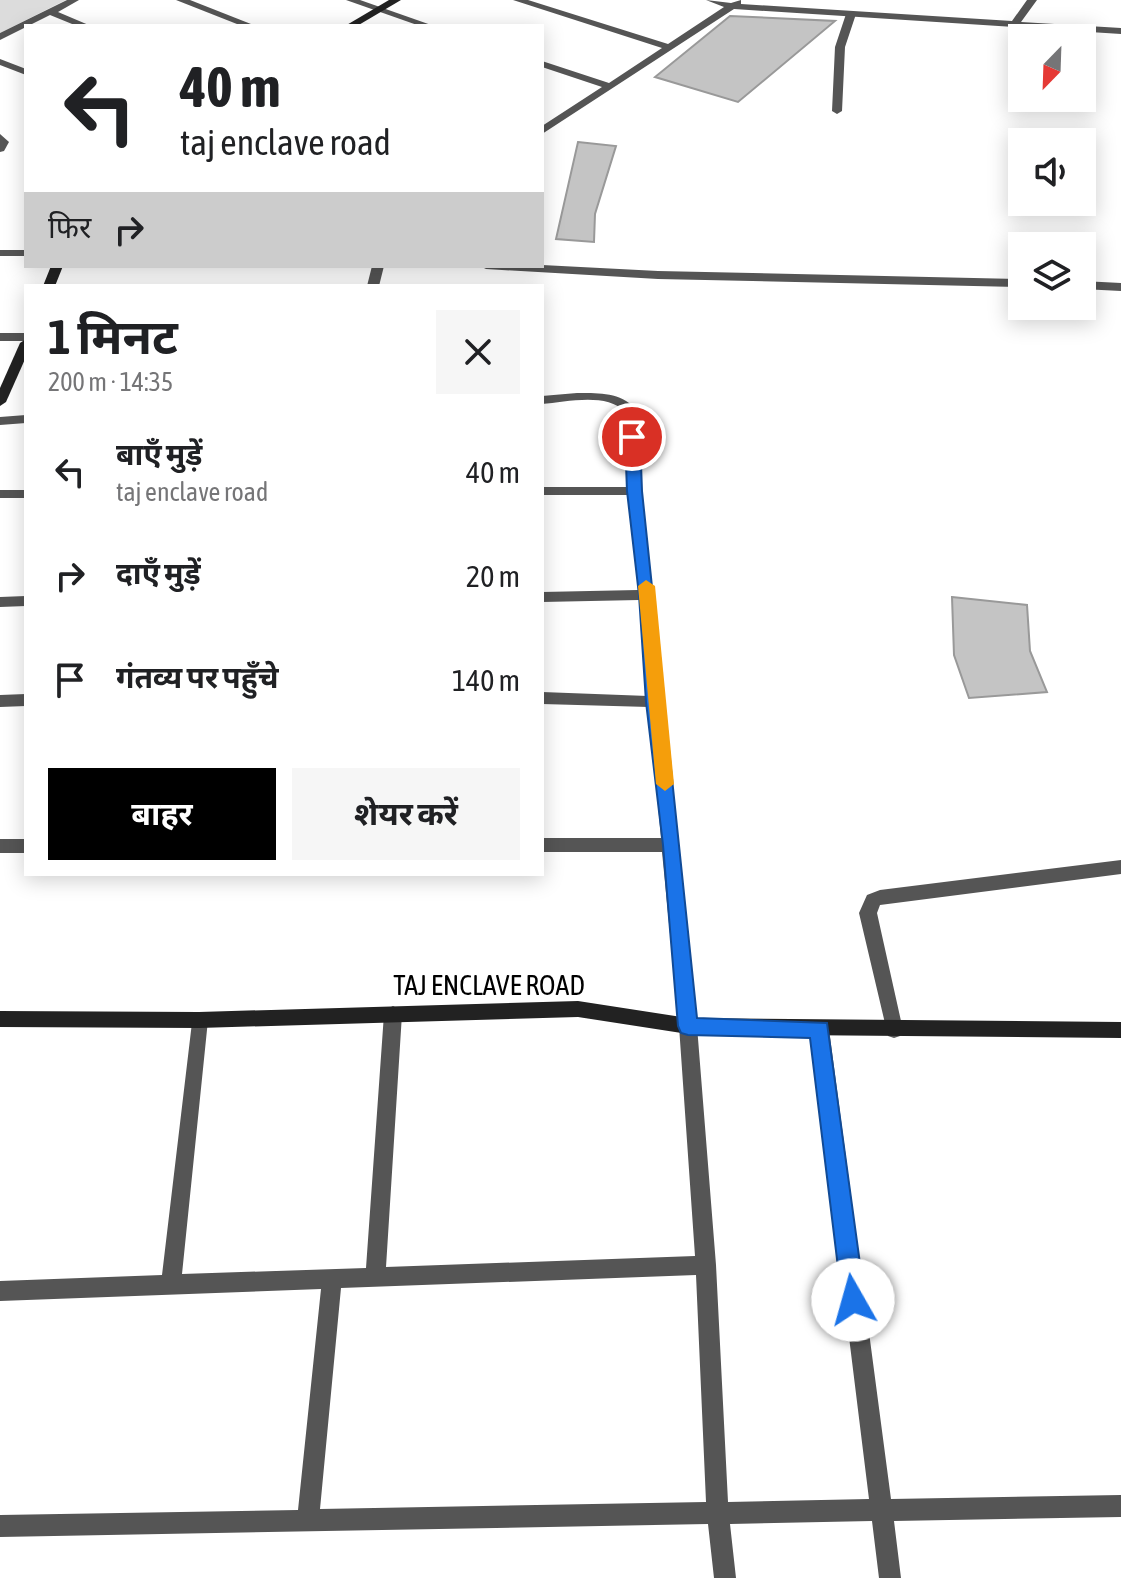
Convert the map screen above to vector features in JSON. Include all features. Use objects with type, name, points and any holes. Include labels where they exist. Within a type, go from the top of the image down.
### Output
[{"type":"street","points":[[26,24],[74,0]]},
{"type":"street","points":[[181,0],[246,24]]},
{"type":"street","points":[[351,0],[423,24]]},
{"type":"street","points":[[353,24],[396,0]]},
{"type":"street","points":[[518,0],[669,47]]},
{"type":"street","points":[[711,0],[1008,26]]},
{"type":"street","points":[[1014,24],[1032,0]]},
{"type":"street","points":[[544,128],[736,3]]},
{"type":"street","points":[[50,12],[81,24]]},
{"type":"street","points":[[837,111],[840,47],[851,14]]},
{"type":"street","points":[[0,37],[24,25]]},
{"type":"street","points":[[1096,30],[1121,31]]},
{"type":"street","points":[[0,62],[24,71]]},
{"type":"street","points":[[544,65],[609,86]]},
{"type":"street","points":[[0,137],[4,142],[0,149]]},
{"type":"street","points":[[0,253],[24,253]]},
{"type":"street","points":[[524,268],[658,275],[1008,283]]},
{"type":"street","points":[[1096,286],[1121,287]]},
{"type":"street","points":[[0,337],[24,340]]},
{"type":"street","points":[[0,402],[24,345]]},
{"type":"street","points":[[544,400],[607,397],[629,405],[688,1026],[706,1265],[718,1513],[725,1578]]},
{"type":"street","points":[[0,421],[24,419]]},
{"type":"street","points":[[544,491],[635,491]]},
{"type":"street","points":[[0,494],[24,494]]},
{"type":"street","points":[[544,597],[648,595]]},
{"type":"street","points":[[0,602],[24,601]]},
{"type":"street","points":[[544,698],[655,702]]},
{"type":"street","points":[[0,701],[24,700]]},
{"type":"street","points":[[544,845],[672,845]]},
{"type":"street","points":[[0,846],[24,846]]},
{"type":"street","points":[[894,1030],[868,913],[873,900],[1121,867]]},
{"type":"street","name":"TAJ ENCLAVE ROAD","points":[[1,1023],[578,1009],[688,1026],[1121,1030]]},
{"type":"street","points":[[375,1277],[393,1014]]},
{"type":"street","points":[[171,1285],[199,1020]]},
{"type":"street","points":[[820,1029],[890,1578]]},
{"type":"street","points":[[0,1291],[706,1265]]},
{"type":"street","points":[[308,1519],[332,1279]]},
{"type":"street","points":[[0,1526],[1121,1506]]},
{"type":"shaded area","points":[[0,0],[66,0],[0,33]]},
{"type":"building","points":[[730,16],[835,21],[738,102],[655,77]]},
{"type":"building","points":[[578,142],[616,146],[595,214],[594,242],[556,239]]},
{"type":"building","points":[[952,597],[1027,605],[1030,651],[1047,692],[969,698],[954,655]]},
{"type":"slow traffic","points":[[646,586],[665,784]]},
{"type":"route","points":[[632,437],[688,1026],[820,1029],[853,1300]]}]
